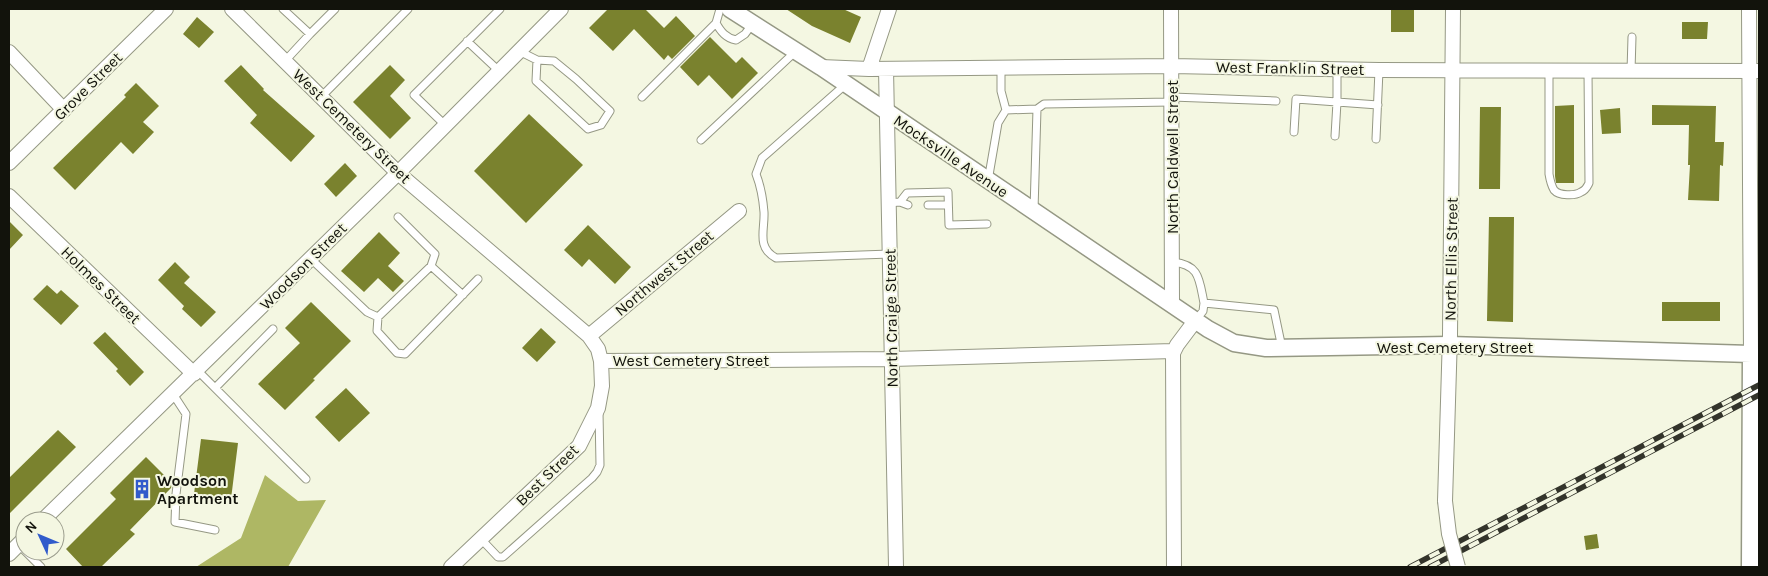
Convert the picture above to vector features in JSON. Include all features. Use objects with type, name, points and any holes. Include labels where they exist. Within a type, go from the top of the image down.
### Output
[{"type":"street","name":"Grove Street","points":[[9,163],[166,9]]},
{"type":"street","name":"West Cemetery Street","points":[[232,9],[398,173],[589,336],[598,349],[601,361],[892,359],[1174,351]]},
{"type":"street","name":"Woodson Street","points":[[52,511],[311,259],[561,9]]},
{"type":"street","name":"Mocksville Avenue","points":[[730,9],[821,67],[1172,304]]},
{"type":"street","points":[[869,69],[889,9]]},
{"type":"street","name":"North Caldwell Street","points":[[1171,9],[1172,304]]},
{"type":"street","name":"North Ellis Street","points":[[1453,9],[1450,345],[1445,501],[1449,534],[1458,567]]},
{"type":"street","points":[[1749,9],[1754,71],[1755,353],[1750,567]]},
{"type":"street","points":[[9,52],[64,110]]},
{"type":"street","name":"West Franklin Street","points":[[821,67],[886,69],[1172,66],[1379,70],[1754,71]]},
{"type":"street","name":"North Craige Street","points":[[886,69],[886,112],[894,203],[890,254],[896,567]]},
{"type":"street","name":"Holmes Street","points":[[9,196],[196,372]]},
{"type":"street","name":"Northwest Street","points":[[589,336],[739,211]]},
{"type":"street","name":"West Cemetery Street","points":[[1172,304],[1216,334],[1234,343],[1254,347],[1450,345],[1755,353]]},
{"type":"street","points":[[1174,567],[1174,351],[1195,320]]},
{"type":"street","name":"Best Street","points":[[451,567],[579,446],[590,426],[599,402],[602,386],[601,361]]},
{"type":"lane","points":[[283,9],[310,34]]},
{"type":"lane","points":[[285,62],[335,9]]},
{"type":"lane","points":[[321,97],[408,9]]},
{"type":"lane","points":[[445,125],[414,95],[500,9]]},
{"type":"lane","points":[[642,97],[716,23],[720,9]]},
{"type":"lane","points":[[716,23],[720,31],[729,38],[736,40],[745,34],[752,23]]},
{"type":"lane","points":[[1631,71],[1632,38]]},
{"type":"lane","points":[[468,41],[499,71]]},
{"type":"lane","points":[[519,51],[537,60],[554,61],[604,104],[610,111],[601,125],[588,129],[536,81],[537,60]]},
{"type":"lane","points":[[701,140],[796,51]]},
{"type":"lane","points":[[988,181],[998,123],[1006,110],[1001,91],[1001,68]]},
{"type":"lane","points":[[1335,136],[1338,102],[1337,69]]},
{"type":"lane","points":[[1376,139],[1379,70]]},
{"type":"lane","points":[[1549,70],[1549,174],[1550,182],[1559,194],[1580,194],[1589,183],[1588,71]]},
{"type":"lane","points":[[846,84],[762,158],[756,174],[761,187],[764,214],[762,240],[768,254],[776,258],[890,254]]},
{"type":"lane","points":[[1006,110],[1038,109],[1044,104],[1172,99],[1276,101]]},
{"type":"lane","points":[[1294,132],[1296,99],[1378,105]]},
{"type":"lane","points":[[1034,212],[1038,109]]},
{"type":"lane","points":[[894,203],[907,192],[948,192],[949,225],[987,224]]},
{"type":"lane","points":[[894,203],[908,205]]},
{"type":"lane","points":[[928,205],[948,205]]},
{"type":"lane","points":[[398,217],[435,254],[431,266],[378,317],[377,331],[397,353],[405,354],[478,279]]},
{"type":"lane","points":[[311,259],[366,312],[378,317]]},
{"type":"lane","points":[[1173,262],[1185,263],[1198,274],[1204,303],[1203,311],[1195,320]]},
{"type":"lane","points":[[431,266],[463,296]]},
{"type":"lane","points":[[1204,303],[1274,310],[1282,348]]},
{"type":"lane","points":[[215,388],[273,330]]},
{"type":"lane","points":[[196,372],[215,388],[306,479]]},
{"type":"lane","points":[[173,394],[186,414],[176,494],[175,522],[215,530]]},
{"type":"lane","points":[[481,539],[498,557],[503,557],[592,478],[600,465],[599,402]]},
{"type":"green space","points":[[265,475],[298,501],[326,500],[288,567],[196,567],[241,538]]},
{"type":"building","points":[[608,9],[645,9],[664,28],[676,16],[695,36],[672,59],[668,55],[664,60],[634,29],[613,51],[589,28]]},
{"type":"building","points":[[786,9],[843,9],[861,17],[850,43],[812,26]]},
{"type":"building","points":[[1391,9],[1414,9],[1414,32],[1391,32]]},
{"type":"building","points":[[197,17],[214,32],[199,48],[183,34]]},
{"type":"building","points":[[1682,22],[1708,22],[1707,39],[1682,39]]},
{"type":"building","points":[[710,37],[736,63],[742,57],[758,73],[732,99],[709,75],[698,86],[680,67]]},
{"type":"building","points":[[241,65],[263,90],[315,136],[291,162],[250,123],[257,115],[224,81]]},
{"type":"building","points":[[390,65],[405,80],[390,96],[411,118],[390,139],[353,102]]},
{"type":"building","points":[[136,83],[159,106],[143,122],[154,132],[133,154],[121,142],[75,190],[53,168],[126,97],[124,95]]},
{"type":"building","points":[[1574,105],[1574,183],[1556,183],[1555,106]]},
{"type":"building","points":[[1652,105],[1716,106],[1715,142],[1724,142],[1723,166],[1720,165],[1719,201],[1688,200],[1690,165],[1688,165],[1689,125],[1652,125]]},
{"type":"building","points":[[1480,107],[1501,107],[1500,189],[1479,189]]},
{"type":"building","points":[[1620,108],[1621,133],[1602,134],[1600,110]]},
{"type":"building","points":[[529,114],[583,165],[526,223],[474,171]]},
{"type":"building","points":[[345,163],[357,176],[336,197],[324,184]]},
{"type":"building","points":[[1489,217],[1514,217],[1513,322],[1487,321]]},
{"type":"building","points":[[9,221],[23,235],[9,250]]},
{"type":"building","points":[[588,225],[631,267],[615,284],[589,259],[582,267],[564,250]]},
{"type":"building","points":[[379,232],[400,253],[388,266],[404,281],[393,292],[378,278],[364,292],[341,271]]},
{"type":"building","points":[[175,262],[190,277],[184,283],[216,312],[201,327],[182,309],[184,306],[158,280]]},
{"type":"building","points":[[47,285],[57,294],[61,290],[79,306],[61,325],[33,299]]},
{"type":"building","points":[[311,302],[351,341],[285,410],[258,384],[300,343],[285,328]]},
{"type":"building","points":[[1662,302],[1720,302],[1720,321],[1662,321]]},
{"type":"building","points":[[541,328],[556,342],[537,362],[522,348]]},
{"type":"building","points":[[105,332],[144,372],[130,386],[116,371],[118,369],[93,343]]},
{"type":"building","points":[[346,388],[370,413],[339,442],[315,417]]},
{"type":"building","points":[[58,430],[76,447],[9,514],[9,478]]},
{"type":"building","points":[[201,439],[238,443],[231,499],[194,494]]},
{"type":"building","points":[[146,457],[172,483],[171,488],[130,530],[135,534],[101,567],[83,567],[66,549],[116,499],[110,493]]},
{"type":"building","points":[[1597,534],[1599,548],[1586,550],[1584,536]]},
{"type":"railway","points":[[1410,567],[1759,385]]},
{"type":"railway","points":[[1430,567],[1759,395]]},
{"type":"place","name":"Woodson Apartment","points":[[142,489]]}]
